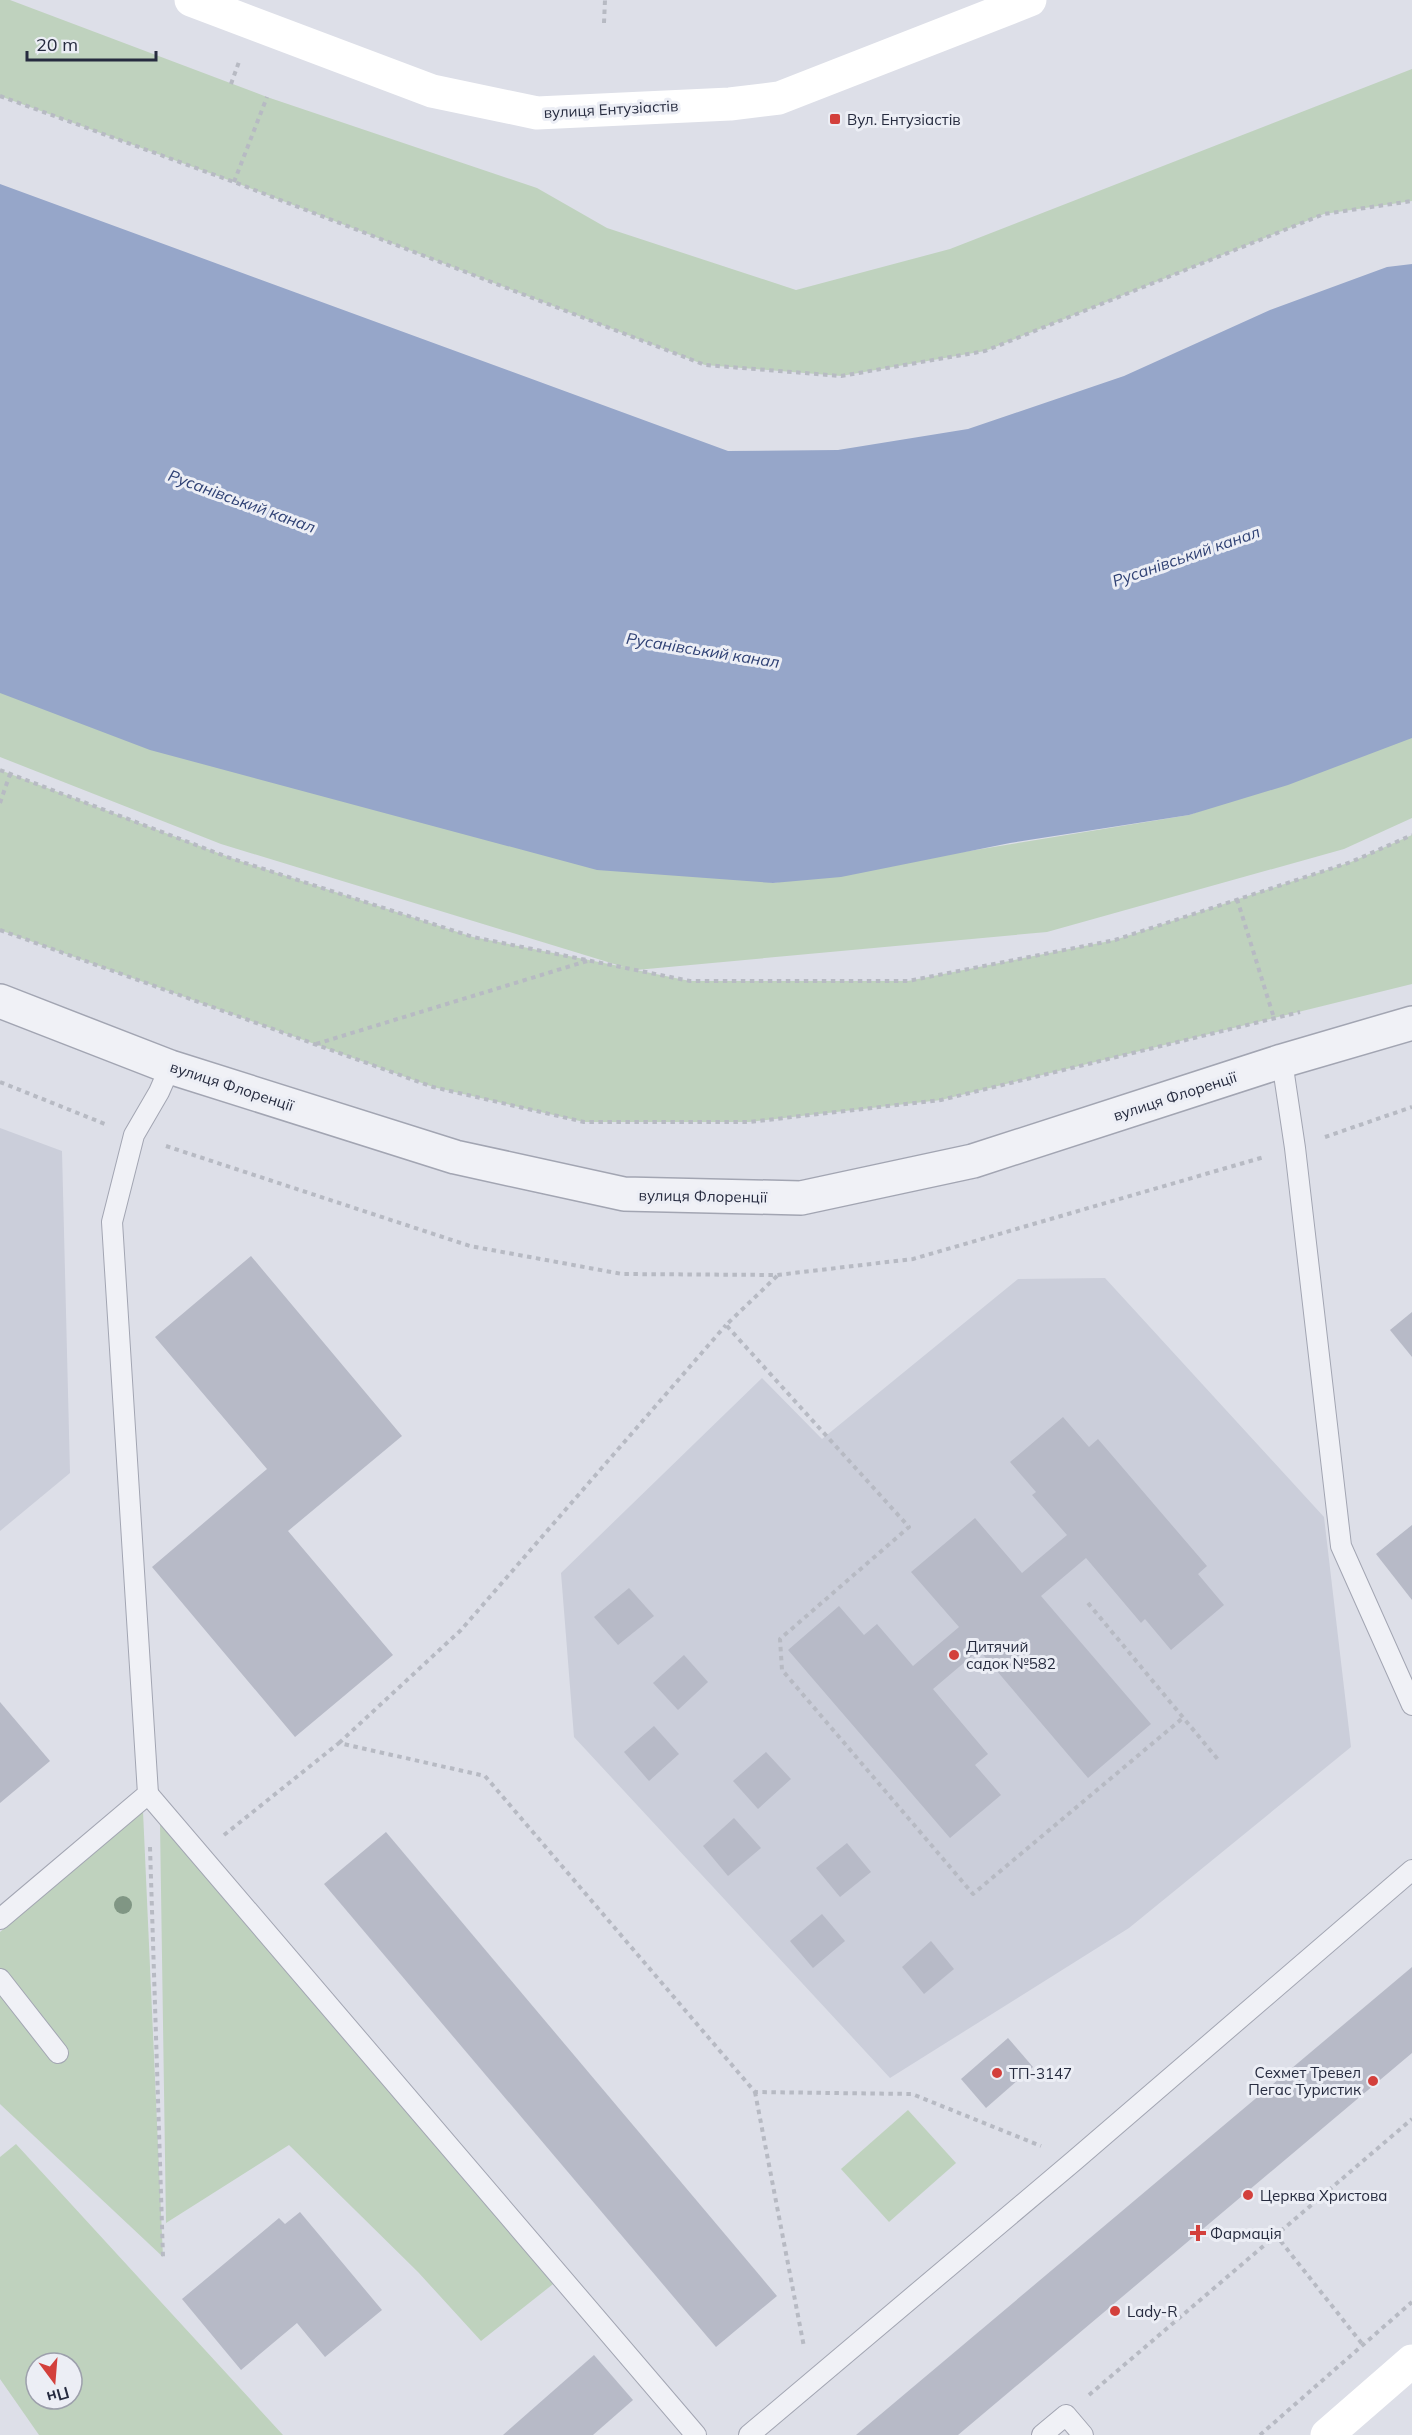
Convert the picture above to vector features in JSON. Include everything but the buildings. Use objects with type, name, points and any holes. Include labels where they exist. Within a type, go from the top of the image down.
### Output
[{"type":"street","name":"вулиця Ентузіастів","points":[[191,0],[432,91],[537,113],[730,104],[779,98],[1030,0]]},
{"type":"street","name":"вулиця Флоренції","points":[[0,1001],[170,1067],[455,1157],[624,1194],[801,1198],[973,1161],[1282,1061],[1412,1023]]},
{"type":"street","points":[[1327,2435],[1412,2361]]},
{"type":"lane","points":[[1282,1061],[1295,1148],[1341,1546],[1412,1705]]},
{"type":"lane","points":[[170,1067],[159,1092],[134,1135],[112,1222],[148,1794],[696,2435]]},
{"type":"lane","points":[[0,1919],[148,1794]]},
{"type":"lane","points":[[749,2435],[1075,2160],[1412,1870]]},
{"type":"lane","points":[[0,1979],[58,2053]]},
{"type":"lane","points":[[1042,2435],[1066,2415],[1083,2435]]},
{"type":"path","points":[[604,0],[604,23]]},
{"type":"path","points":[[0,96],[234,182],[705,365],[841,376],[985,351],[1324,214],[1412,201]]},
{"type":"path","points":[[234,182],[267,98]]},
{"type":"path","points":[[0,770],[231,858],[473,937],[690,981],[908,981],[1115,940],[1351,862],[1412,836]]},
{"type":"path","points":[[0,803],[10,774]]},
{"type":"path","points":[[1237,899],[1274,1018]]},
{"type":"path","points":[[0,930],[433,1087],[584,1122],[749,1122],[941,1100],[1308,1010]]},
{"type":"path","points":[[315,1044],[589,960]]},
{"type":"path","points":[[200,1854],[339,1743],[461,1630],[726,1325],[777,1275]]},
{"type":"path","points":[[726,1325],[909,1527],[780,1639],[782,1670],[973,1894],[1184,1717]]},
{"type":"path","points":[[1088,1603],[1220,1762]]},
{"type":"path","points":[[339,1743],[485,1776],[755,2092],[811,2381]]},
{"type":"path","points":[[148,1794],[163,2257]]},
{"type":"path","points":[[755,2092],[912,2094],[1075,2160]]},
{"type":"path","points":[[1066,2415],[1412,2119]]},
{"type":"path","points":[[1275,2234],[1363,2345]]},
{"type":"path","points":[[1260,2435],[1412,2302]]},
{"type":"shaded area","points":[[0,1128],[62,1151],[70,1473],[0,1531]]},
{"type":"shaded area","name":"Дитячий садок №582","points":[[1105,1278],[1324,1517],[1351,1747],[1129,1928],[890,2078],[574,1737],[561,1573],[762,1378],[822,1439],[1018,1279]]},
{"type":"green space","points":[[0,0],[10,0],[267,97],[537,188],[607,228],[796,290],[950,249],[1412,69],[1412,201],[1324,214],[985,351],[841,376],[705,365],[234,182],[0,96]]},
{"type":"green space","points":[[0,682],[773,883],[1189,815],[1412,735],[1412,818],[1344,849],[1047,932],[636,970],[690,981],[908,981],[1115,940],[1351,862],[1412,835],[1412,984],[941,1100],[749,1122],[584,1122],[433,1087],[0,930],[0,770],[231,858],[473,937],[624,967],[221,844],[0,757]]},
{"type":"green space","points":[[143,1811],[163,2257],[0,2104],[0,1932]]},
{"type":"green space","points":[[160,1823],[361,2059],[518,2225],[562,2277],[481,2341],[418,2272],[289,2145],[166,2223]]},
{"type":"green space","points":[[908,2110],[956,2163],[889,2222],[841,2169]]},
{"type":"green space","points":[[16,2144],[283,2435],[39,2435],[0,2379],[0,2157]]},
{"type":"water","name":"Русанівський канал","points":[[0,184],[728,451],[838,450],[968,429],[1124,376],[1270,310],[1387,267],[1412,264],[1412,738],[1288,785],[1189,815],[1010,843],[841,877],[773,883],[597,870],[150,750],[0,693]]},
{"type":"place","name":"Вул. Ентузіастів","points":[[835,119]]},
{"type":"place","name":"Дитячий садок №582","points":[[954,1655]]},
{"type":"place","name":"ТП-3147","points":[[997,2073]]},
{"type":"place","name":"Сехмет Тревел Пегас Туристик","points":[[1373,2081]]},
{"type":"place","name":"Церква Христова","points":[[1248,2195]]},
{"type":"place","name":"Фармація","points":[[1198,2233]]},
{"type":"place","name":"Lady-R","points":[[1115,2311]]}]
